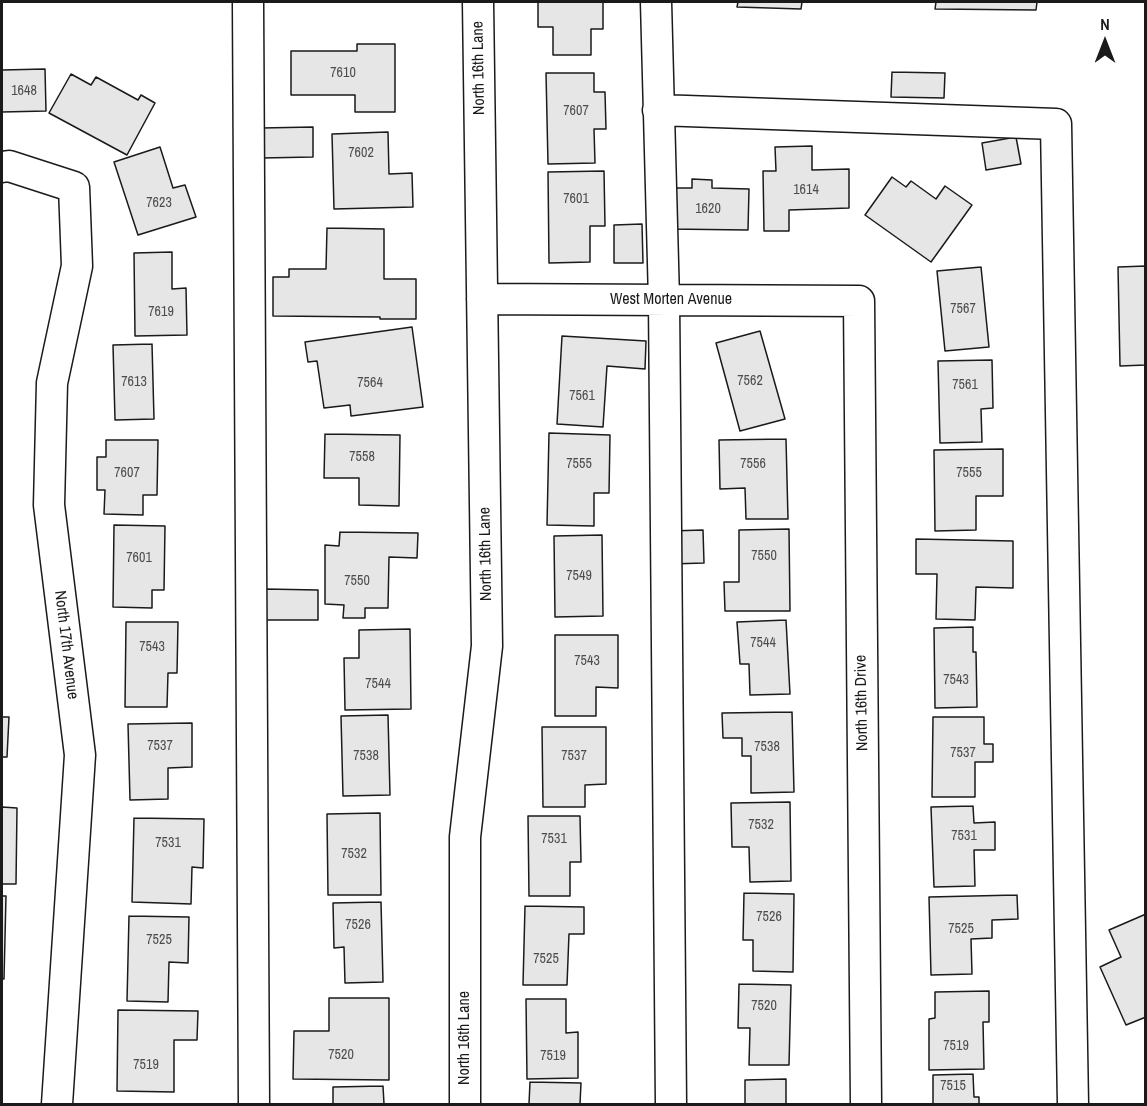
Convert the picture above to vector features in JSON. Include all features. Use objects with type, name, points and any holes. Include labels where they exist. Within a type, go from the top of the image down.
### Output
[{"type":"street","points":[[248,2],[254,1104]]},
{"type":"street","name":"North 16th Lane","points":[[465,1104],[465,837],[487,646],[478,2]]},
{"type":"street","points":[[656,2],[664,300],[671,1104]]},
{"type":"street","points":[[658,110],[1056,124],[1073,1104]]},
{"type":"street","name":"North 17th Avenue","points":[[2,167],[9,166],[74,188],[78,266],[52,383],[49,505],[80,755],[57,1104]]},
{"type":"street","name":"West Morten Avenue","points":[[483,299],[859,302]]},
{"type":"street","name":"North 16th Drive","points":[[859,302],[866,1104]]},
{"type":"building","points":[[538,2],[603,2],[603,29],[591,29],[591,55],[553,55],[553,27],[538,27]]},
{"type":"building","points":[[738,2],[802,2],[801,9],[737,7]]},
{"type":"building","points":[[936,2],[1037,2],[1036,10],[935,9]]},
{"type":"building","points":[[357,44],[395,44],[395,112],[355,112],[355,95],[291,95],[291,51],[357,51]]},
{"type":"building","points":[[45,69],[46,111],[2,112],[2,70]]},
{"type":"building","points":[[892,72],[945,73],[944,98],[891,97]]},
{"type":"building","points":[[546,73],[594,73],[594,92],[605,92],[606,129],[594,129],[595,163],[548,164]]},
{"type":"building","points":[[71,74],[91,85],[96,77],[138,100],[141,95],[155,103],[127,155],[49,113]]},
{"type":"building","points":[[313,127],[313,157],[262,158],[261,128]]},
{"type":"building","points":[[388,132],[389,174],[412,173],[413,207],[334,209],[332,134]]},
{"type":"building","points":[[1016,137],[1021,164],[986,170],[982,143]]},
{"type":"building","points":[[812,146],[812,170],[849,169],[849,208],[789,210],[789,231],[764,231],[763,171],[776,171],[775,147]]},
{"type":"building","points":[[160,147],[173,188],[185,185],[196,217],[138,235],[114,162]]},
{"type":"building","points":[[604,171],[605,226],[590,226],[590,262],[549,263],[548,172]]},
{"type":"building","points":[[892,177],[906,187],[911,181],[936,199],[945,186],[972,205],[931,262],[865,215]]},
{"type":"building","points":[[692,179],[712,180],[712,188],[749,189],[748,230],[668,229],[669,188],[692,188]]},
{"type":"building","points":[[642,224],[643,263],[614,263],[614,225]]},
{"type":"building","points":[[327,228],[384,229],[384,279],[416,279],[416,319],[273,316],[273,277],[289,277],[289,269],[326,269]]},
{"type":"building","points":[[172,252],[172,289],[186,288],[187,335],[135,336],[134,253]]},
{"type":"building","points":[[1146,266],[1146,365],[1120,366],[1118,267]]},
{"type":"building","points":[[981,267],[989,347],[945,351],[937,271]]},
{"type":"building","points":[[412,327],[423,407],[351,416],[350,405],[324,408],[317,361],[308,362],[305,342]]},
{"type":"building","points":[[760,331],[785,419],[740,431],[716,343]]},
{"type":"building","points":[[562,336],[646,341],[645,369],[607,366],[603,427],[557,424]]},
{"type":"building","points":[[152,344],[154,419],[115,420],[113,345]]},
{"type":"building","points":[[992,360],[993,408],[981,409],[982,442],[940,443],[938,361]]},
{"type":"building","points":[[549,433],[610,435],[609,493],[594,493],[594,526],[547,525]]},
{"type":"building","points":[[325,434],[400,435],[399,506],[359,505],[359,478],[324,478]]},
{"type":"building","points":[[786,439],[788,519],[746,519],[745,488],[720,489],[719,440]]},
{"type":"building","points":[[106,440],[158,440],[157,495],[143,495],[143,515],[104,514],[105,490],[97,490],[97,457],[106,457]]},
{"type":"building","points":[[1003,449],[1003,496],[976,496],[976,530],[935,531],[934,450]]},
{"type":"building","points":[[114,525],[165,526],[164,590],[152,590],[152,608],[113,607]]},
{"type":"building","points":[[789,529],[790,611],[725,611],[724,582],[739,582],[739,530]]},
{"type":"building","points":[[703,530],[704,563],[671,564],[670,531]]},
{"type":"building","points":[[340,532],[418,533],[417,558],[389,557],[388,608],[365,608],[365,618],[343,618],[344,605],[325,604],[325,545],[339,546]]},
{"type":"building","points":[[602,535],[603,616],[555,617],[554,536]]},
{"type":"building","points":[[916,539],[1013,541],[1013,588],[976,587],[975,620],[936,619],[937,574],[916,574]]},
{"type":"building","points":[[265,589],[318,590],[318,620],[265,620]]},
{"type":"building","points":[[786,620],[790,694],[750,695],[749,664],[740,664],[737,622]]},
{"type":"building","points":[[126,622],[178,622],[177,673],[168,673],[167,707],[125,707]]},
{"type":"building","points":[[973,627],[977,707],[935,708],[934,628]]},
{"type":"building","points":[[410,629],[411,709],[345,710],[344,658],[359,658],[359,630]]},
{"type":"building","points":[[555,635],[618,635],[618,688],[596,687],[596,716],[555,716]]},
{"type":"building","points":[[792,712],[794,792],[751,793],[751,756],[742,756],[742,738],[723,738],[722,713]]},
{"type":"building","points":[[388,715],[390,795],[343,796],[341,716]]},
{"type":"building","points":[[2,717],[9,717],[7,757],[2,757]]},
{"type":"building","points":[[933,717],[984,717],[984,744],[993,744],[993,762],[975,762],[975,797],[932,797]]},
{"type":"building","points":[[192,723],[192,767],[168,768],[168,799],[130,800],[128,724]]},
{"type":"building","points":[[542,727],[606,727],[606,784],[585,785],[585,807],[543,807]]},
{"type":"building","points":[[790,802],[791,881],[750,882],[749,847],[732,847],[731,803]]},
{"type":"building","points":[[973,806],[974,823],[995,822],[995,850],[974,850],[975,886],[934,887],[931,807]]},
{"type":"building","points":[[2,807],[17,808],[16,884],[2,884]]},
{"type":"building","points":[[380,813],[381,895],[328,895],[327,814]]},
{"type":"building","points":[[528,816],[580,816],[581,862],[570,862],[570,896],[529,896]]},
{"type":"building","points":[[134,818],[204,819],[203,868],[192,867],[191,904],[132,902]]},
{"type":"building","points":[[744,893],[794,894],[793,972],[753,971],[753,940],[743,940]]},
{"type":"building","points":[[1017,895],[1018,919],[992,920],[992,938],[971,939],[972,974],[931,975],[929,897]]},
{"type":"building","points":[[2,896],[6,896],[4,979],[2,979]]},
{"type":"building","points":[[381,902],[383,982],[345,983],[344,947],[334,948],[333,903]]},
{"type":"building","points":[[525,906],[584,907],[584,934],[569,934],[567,985],[523,985]]},
{"type":"building","points":[[1146,914],[1146,1017],[1126,1025],[1100,967],[1121,957],[1109,930]]},
{"type":"building","points":[[129,916],[189,917],[188,963],[169,962],[168,1002],[127,1001]]},
{"type":"building","points":[[739,984],[791,985],[789,1065],[749,1065],[750,1028],[738,1028]]},
{"type":"building","points":[[989,991],[989,1022],[983,1022],[984,1069],[929,1070],[929,1019],[935,1018],[935,992]]},
{"type":"building","points":[[329,998],[389,998],[389,1080],[293,1079],[294,1031],[329,1031]]},
{"type":"building","points":[[526,999],[566,999],[566,1033],[578,1032],[578,1078],[527,1079]]},
{"type":"building","points":[[118,1010],[198,1011],[197,1040],[174,1040],[174,1092],[117,1091]]},
{"type":"building","points":[[973,1074],[974,1097],[979,1097],[979,1104],[933,1104],[933,1075]]},
{"type":"building","points":[[786,1079],[786,1104],[745,1104],[745,1080]]},
{"type":"building","points":[[530,1082],[581,1083],[580,1104],[529,1104]]},
{"type":"building","points":[[383,1086],[384,1104],[333,1104],[333,1087]]}]
